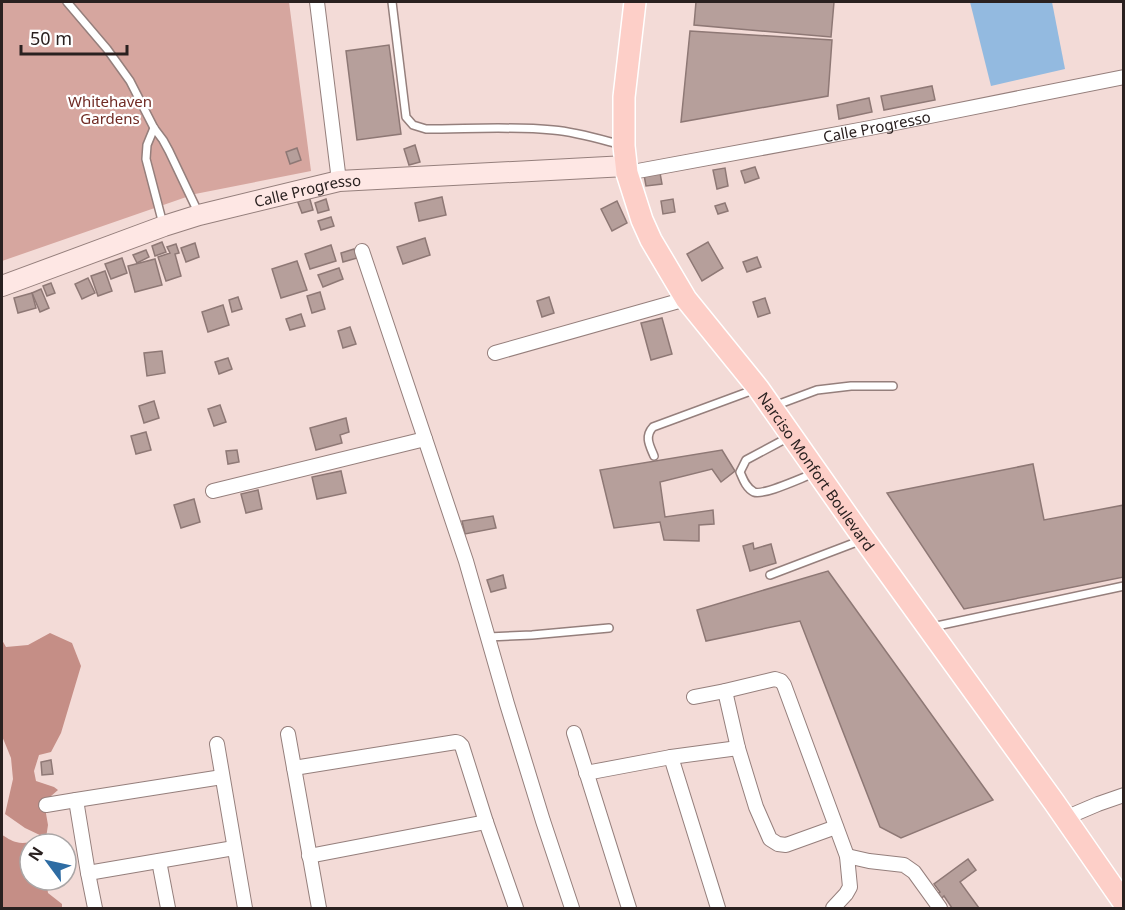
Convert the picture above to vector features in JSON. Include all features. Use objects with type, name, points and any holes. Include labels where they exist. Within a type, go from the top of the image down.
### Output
[{"type":"main road","name":"Narciso Monfort Boulevard","points":[[635,2],[624,97],[626,162],[642,220],[651,240],[686,299],[772,407],[1124,903]]},
{"type":"main road","name":"Calle Progresso","points":[[2,286],[199,215],[339,181],[626,162]]},
{"type":"street","points":[[317,2],[339,181]]},
{"type":"street","name":"Calle Progresso","points":[[626,162],[870,128],[1124,77]]},
{"type":"street","points":[[362,251],[466,561],[543,821],[572,909]]},
{"type":"street","points":[[495,354],[686,299]]},
{"type":"street","points":[[213,491],[425,439]]},
{"type":"street","points":[[694,697],[775,679],[784,685],[847,856],[850,887],[833,909]]},
{"type":"street","points":[[726,691],[738,748],[756,807],[770,839],[778,844],[786,845],[836,827]]},
{"type":"street","points":[[574,733],[629,909]]},
{"type":"street","points":[[288,734],[319,909]]},
{"type":"street","points":[[294,768],[459,743],[462,746],[516,909]]},
{"type":"street","points":[[217,744],[245,909]]},
{"type":"street","points":[[586,773],[671,757],[738,748]]},
{"type":"street","points":[[671,757],[718,909]]},
{"type":"street","points":[[46,805],[222,777]]},
{"type":"street","points":[[1065,818],[1124,795]]},
{"type":"street","points":[[76,800],[95,909]]},
{"type":"street","points":[[309,856],[486,822]]},
{"type":"street","points":[[88,873],[234,848]]},
{"type":"street","points":[[847,856],[904,865],[914,872],[939,909]]},
{"type":"street","points":[[159,861],[168,909]]},
{"type":"lane","points":[[67,2],[108,49],[130,81],[154,128],[169,151],[199,215]]},
{"type":"lane","points":[[392,2],[406,117],[413,125],[426,129],[533,128],[585,135],[626,162]]},
{"type":"lane","points":[[154,128],[147,145],[146,159],[164,226]]},
{"type":"lane","points":[[772,407],[818,390],[893,386]]},
{"type":"lane","points":[[654,456],[647,438],[653,427],[758,388]]},
{"type":"lane","points":[[792,435],[746,460],[740,472],[745,484],[754,492],[765,492],[817,472]]},
{"type":"lane","points":[[770,575],[864,539]]},
{"type":"lane","points":[[930,628],[1124,586]]},
{"type":"lane","points":[[488,638],[609,628]]},
{"type":"green space","name":"Whitehaven Gardens","points":[[2,2],[289,2],[311,171],[195,194],[2,261]]},
{"type":"shaded area","points":[[50,633],[72,643],[81,666],[61,733],[51,752],[39,755],[34,771],[36,781],[58,790],[44,802],[47,832],[33,832],[5,814],[13,779],[11,758],[2,736],[2,640],[6,647],[28,645]]},
{"type":"shaded area","points":[[2,835],[18,842],[18,892],[48,892],[62,904],[62,908],[2,908]]},
{"type":"water","points":[[970,2],[1052,2],[1065,69],[991,86]]},
{"type":"building","points":[[696,2],[834,2],[831,37],[694,25]]},
{"type":"building","points":[[690,31],[832,40],[828,96],[681,122]]},
{"type":"building","points":[[389,45],[401,134],[357,140],[346,51]]},
{"type":"building","points":[[932,86],[935,100],[884,110],[881,96]]},
{"type":"building","points":[[869,98],[872,112],[839,119],[837,105]]},
{"type":"building","points":[[415,145],[420,162],[409,165],[404,149]]},
{"type":"building","points":[[297,148],[301,160],[290,164],[286,152]]},
{"type":"building","points":[[755,167],[759,178],[745,183],[741,171]]},
{"type":"building","points":[[725,168],[728,186],[717,189],[713,170]]},
{"type":"building","points":[[660,173],[662,184],[646,186],[644,175]]},
{"type":"building","points":[[309,196],[313,210],[302,213],[297,200]]},
{"type":"building","points":[[442,197],[446,215],[419,221],[415,203]]},
{"type":"building","points":[[326,199],[329,210],[318,213],[315,203]]},
{"type":"building","points":[[673,199],[675,212],[663,214],[661,201]]},
{"type":"building","points":[[617,201],[627,223],[612,231],[601,209]]},
{"type":"building","points":[[725,203],[728,211],[718,214],[715,206]]},
{"type":"building","points":[[331,217],[334,226],[321,230],[318,221]]},
{"type":"building","points":[[425,238],[430,255],[403,264],[397,247]]},
{"type":"building","points":[[162,242],[166,252],[155,256],[152,246]]},
{"type":"building","points":[[708,242],[723,268],[702,281],[687,254]]},
{"type":"building","points":[[195,243],[199,257],[186,262],[181,248]]},
{"type":"building","points":[[176,244],[179,253],[175,254],[181,276],[166,281],[158,257],[170,253],[167,247]]},
{"type":"building","points":[[331,245],[336,261],[310,269],[305,254]]},
{"type":"building","points":[[354,249],[357,258],[343,262],[341,253]]},
{"type":"building","points":[[146,250],[149,257],[137,263],[133,255]]},
{"type":"building","points":[[757,257],[761,267],[747,272],[743,262]]},
{"type":"building","points":[[122,258],[127,273],[111,279],[105,264]]},
{"type":"building","points":[[155,259],[162,285],[135,292],[128,266]]},
{"type":"building","points":[[297,261],[307,290],[281,298],[272,269]]},
{"type":"building","points":[[339,268],[343,279],[323,287],[318,275]]},
{"type":"building","points":[[105,271],[112,291],[98,296],[91,276]]},
{"type":"building","points":[[88,278],[95,293],[82,299],[75,284]]},
{"type":"building","points":[[51,283],[55,293],[47,296],[43,286]]},
{"type":"building","points":[[41,289],[49,308],[40,312],[32,293]]},
{"type":"building","points":[[320,292],[325,309],[312,313],[307,296]]},
{"type":"building","points":[[32,293],[36,308],[18,313],[14,298]]},
{"type":"building","points":[[238,297],[242,309],[232,312],[229,300]]},
{"type":"building","points":[[549,297],[554,313],[542,317],[537,301]]},
{"type":"building","points":[[765,298],[770,313],[758,317],[753,302]]},
{"type":"building","points":[[223,305],[229,325],[208,332],[202,312]]},
{"type":"building","points":[[301,314],[305,326],[290,330],[286,319]]},
{"type":"building","points":[[662,318],[672,354],[651,360],[641,323]]},
{"type":"building","points":[[350,327],[356,344],[343,348],[338,331]]},
{"type":"building","points":[[162,351],[165,373],[147,376],[144,353]]},
{"type":"building","points":[[228,358],[232,369],[219,374],[215,362]]},
{"type":"building","points":[[154,401],[159,418],[144,423],[139,406]]},
{"type":"building","points":[[220,405],[226,422],[214,426],[208,409]]},
{"type":"building","points":[[346,418],[349,432],[340,435],[342,443],[316,450],[310,428]]},
{"type":"building","points":[[146,432],[151,450],[136,454],[131,436]]},
{"type":"building","points":[[237,450],[239,462],[228,464],[226,451]]},
{"type":"building","points":[[722,450],[735,471],[721,482],[712,469],[660,482],[665,517],[713,510],[714,524],[699,525],[699,541],[664,540],[660,522],[614,528],[600,470]]},
{"type":"building","points":[[1033,464],[1044,520],[1124,505],[1124,577],[964,609],[887,493]]},
{"type":"building","points":[[341,471],[346,493],[317,499],[312,477]]},
{"type":"building","points":[[258,490],[262,509],[246,513],[241,494]]},
{"type":"building","points":[[194,499],[200,522],[181,528],[174,505]]},
{"type":"building","points":[[493,516],[496,528],[465,534],[462,521]]},
{"type":"building","points":[[753,543],[754,549],[771,544],[776,563],[750,571],[743,546]]},
{"type":"building","points":[[828,571],[993,800],[901,838],[880,827],[800,621],[706,641],[697,610]]},
{"type":"building","points":[[503,575],[506,588],[491,592],[487,580]]},
{"type":"building","points":[[51,760],[53,774],[42,775],[41,762]]},
{"type":"building","points":[[968,859],[976,870],[960,882],[979,908],[952,908],[944,896],[941,899],[937,894],[940,892],[934,884]]}]
